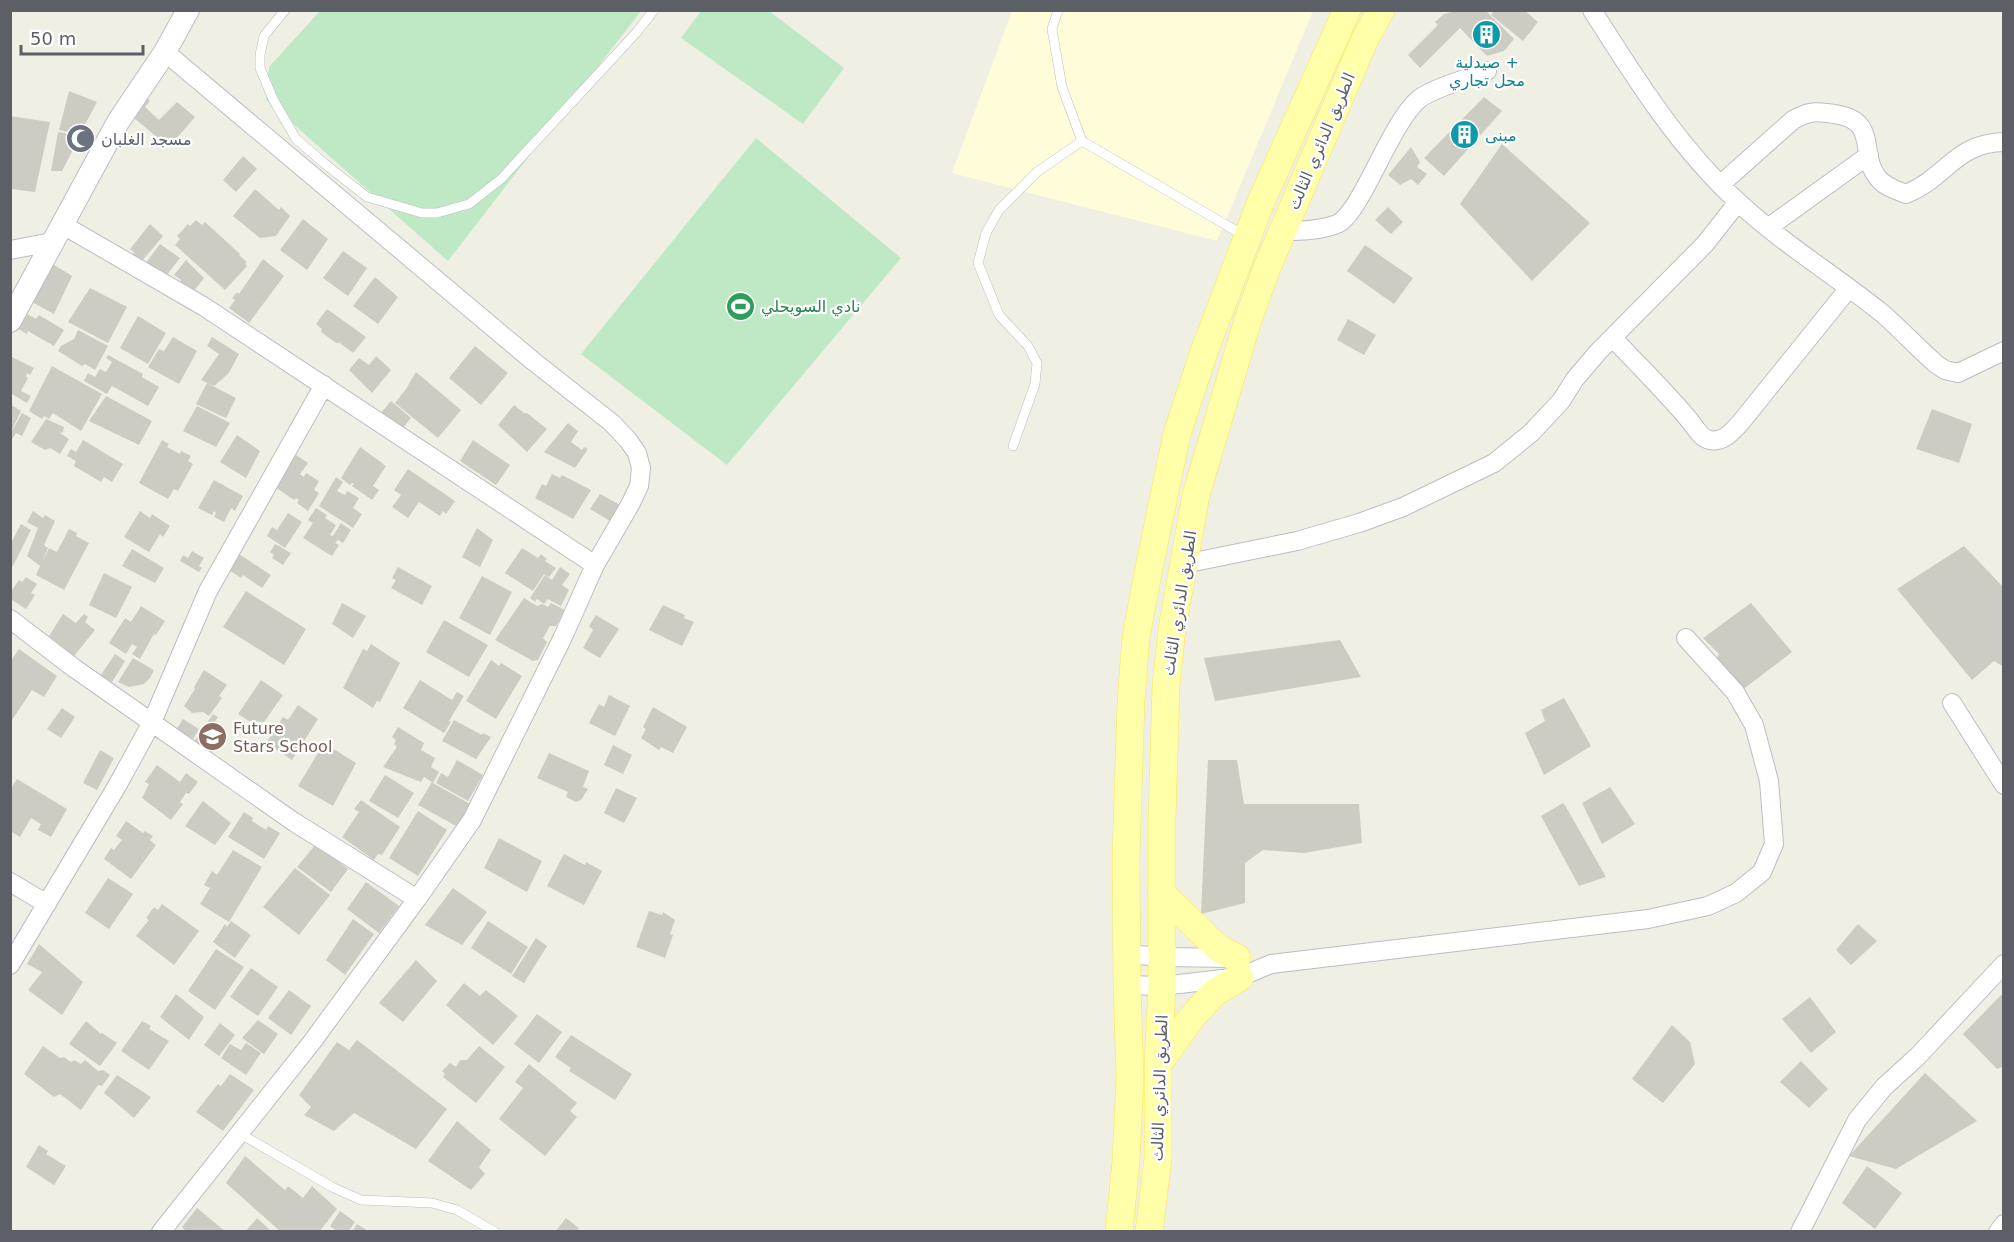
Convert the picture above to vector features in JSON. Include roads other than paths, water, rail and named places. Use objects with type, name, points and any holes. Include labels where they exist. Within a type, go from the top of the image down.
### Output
[{"type":"main road","name":"الطريق الدائري الثالث","points":[[1119,1232],[1126,1161],[1130,1079],[1126,985],[1126,847],[1131,701],[1136,637],[1177,434],[1203,352],[1260,204],[1347,10]]},
{"type":"main road","name":"الطريق الدائري الثالث","points":[[1149,1232],[1158,1158],[1166,685],[1172,629],[1196,495],[1244,332],[1283,232],[1365,39],[1381,10]]},
{"type":"main road","points":[[1158,1064],[1192,1017],[1239,967],[1161,893]]},
{"type":"street","points":[[1592,10],[1656,107],[1707,170],[1738,202],[1816,266],[1884,315],[1945,370],[1958,373],[2004,351]]},
{"type":"street","points":[[10,321],[118,122],[165,52],[185,11]]},
{"type":"street","points":[[161,1232],[312,1041],[472,820],[562,639],[595,565],[639,486],[641,468],[637,453],[628,440],[592,406],[533,361],[165,52]]},
{"type":"street","points":[[1283,232],[1319,229],[1340,223],[1353,208],[1406,112],[1421,97],[1488,71]]},
{"type":"street","points":[[1721,184],[1793,120],[1806,113],[1817,111],[1850,117],[1860,126],[1877,177],[1885,185],[1906,194],[1922,188],[1958,156],[1972,148],[2004,142]]},
{"type":"street","points":[[1769,227],[1869,154]]},
{"type":"street","points":[[1184,564],[1297,541],[1359,523],[1403,507],[1494,463],[1531,433],[1561,400],[1598,352],[1705,244],[1738,202]]},
{"type":"street","points":[[10,250],[57,234],[204,306],[595,565]]},
{"type":"street","points":[[1613,338],[1701,435],[1709,441],[1722,439],[1741,422],[1849,288]]},
{"type":"street","points":[[10,965],[117,786],[152,722],[208,591],[324,385]]},
{"type":"street","points":[[10,619],[74,668],[294,822],[417,899]]},
{"type":"street","points":[[1126,985],[1162,986],[1239,967],[1678,914],[1708,906],[1736,893],[1762,872],[1774,844],[1769,781],[1754,724],[1735,692],[1686,638]]},
{"type":"street","points":[[1952,703],[2004,785]]},
{"type":"street","points":[[10,882],[47,904]]},
{"type":"street","points":[[1126,954],[1239,967]]},
{"type":"street","points":[[1800,1232],[1857,1120],[1884,1087],[1925,1048],[2004,964]]},
{"type":"street","points":[[1998,1232],[2004,1224]]},
{"type":"lane","points":[[285,10],[264,36],[260,68],[273,99],[297,139],[367,197],[422,213],[437,213],[469,204],[501,179],[636,33],[654,10]]},
{"type":"lane","points":[[1058,10],[1052,28],[1062,87],[1082,141],[1247,238]]},
{"type":"lane","points":[[1013,446],[1035,384],[1037,363],[1028,346],[999,315],[978,263],[986,233],[999,210],[1038,172],[1082,141]]},
{"type":"lane","points":[[239,1133],[333,1187],[361,1200],[432,1203],[457,1210],[495,1232]]},
{"type":"place","name":"صيدلية + محل تجاري","points":[[1487,34]]},
{"type":"place","name":"مبنى","points":[[1464,135]]},
{"type":"place","name":"مسجد الغلبان","points":[[80,139]]},
{"type":"place","name":"نادي السويحلي","points":[[740,306]]},
{"type":"place","name":"Future Stars School","points":[[212,737]]}]
